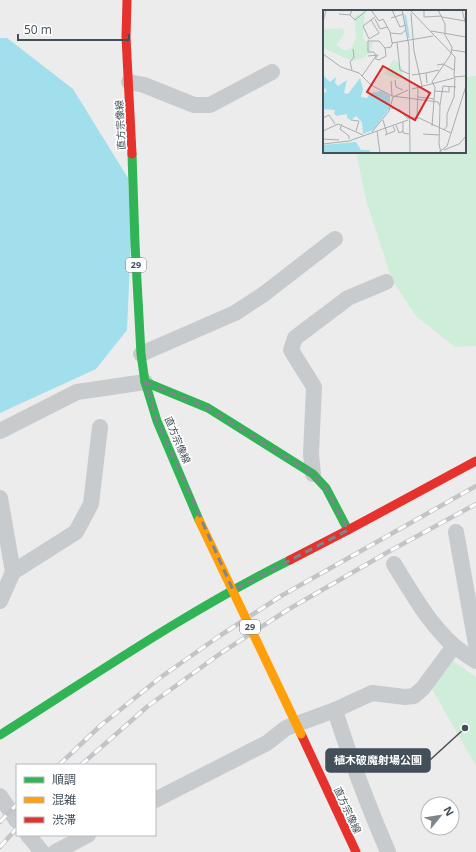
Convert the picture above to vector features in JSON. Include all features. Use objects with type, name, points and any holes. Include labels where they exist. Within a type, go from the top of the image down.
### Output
[{"type":"main road","name":"直方宗像線","points":[[128,0],[126,37],[135,244],[141,354],[145,382],[157,421],[199,520],[356,852]]},
{"type":"main road","points":[[145,382],[208,408],[313,474],[326,488],[348,530]]},
{"type":"main road","points":[[0,735],[172,626],[245,582],[348,530],[476,461]]},
{"type":"street","points":[[129,82],[144,85],[194,105],[210,105],[272,72]]},
{"type":"street","points":[[141,354],[235,313],[264,294],[334,239]]},
{"type":"street","points":[[313,474],[311,454],[314,387],[291,350],[295,338],[348,298],[386,282]]},
{"type":"street","points":[[0,431],[76,392],[145,382]]},
{"type":"street","points":[[0,601],[13,572],[76,532],[91,504],[100,427]]},
{"type":"street","points":[[0,498],[13,572]]},
{"type":"street","points":[[456,532],[476,644]]},
{"type":"street","points":[[394,564],[424,612],[442,634],[454,646],[476,661]]},
{"type":"street","points":[[156,799],[267,742],[286,728],[335,710],[372,693],[405,697],[414,696],[423,688],[454,646]]},
{"type":"street","points":[[335,710],[353,767],[388,852]]},
{"type":"street","points":[[0,796],[16,820]]},
{"type":"street","points":[[29,836],[42,852]]},
{"type":"street","points":[[55,852],[86,836]]},
{"type":"highlighted area","points":[[145,382],[208,408],[313,474],[326,488],[348,530],[233,590],[157,421]]},
{"type":"green space","points":[[476,76],[476,346],[455,347],[416,316],[392,280],[366,200],[356,153],[466,153],[466,77]]},
{"type":"green space","points":[[453,661],[476,677],[476,766],[432,689]]},
{"type":"water","points":[[0,38],[7,38],[73,89],[128,178],[131,239],[127,330],[96,369],[0,413]]},
{"type":"railway","points":[[60,764],[100,726],[161,677],[218,637],[281,596],[476,486]]},
{"type":"railway","points":[[82,764],[148,706],[221,653],[289,609],[388,552],[476,504]]},
{"type":"railway","points":[[0,822],[16,805]]},
{"type":"railway","points":[[0,847],[16,829]]},
{"type":"traffic: fast","points":[[132,154],[141,354],[145,382],[157,421],[199,520]]},
{"type":"traffic: fast","points":[[145,382],[208,408],[313,474],[326,488],[348,530]]},
{"type":"traffic: fast","points":[[0,735],[107,666],[215,600],[290,560]]},
{"type":"traffic: jam","points":[[127,0],[126,37],[132,154]]},
{"type":"traffic: jam","points":[[290,560],[476,461]]},
{"type":"traffic: jam","points":[[301,734],[356,852]]},
{"type":"traffic: slow","points":[[199,520],[301,734]]},
{"type":"place","name":"植木破魔射場公園","points":[[465,728]]}]
